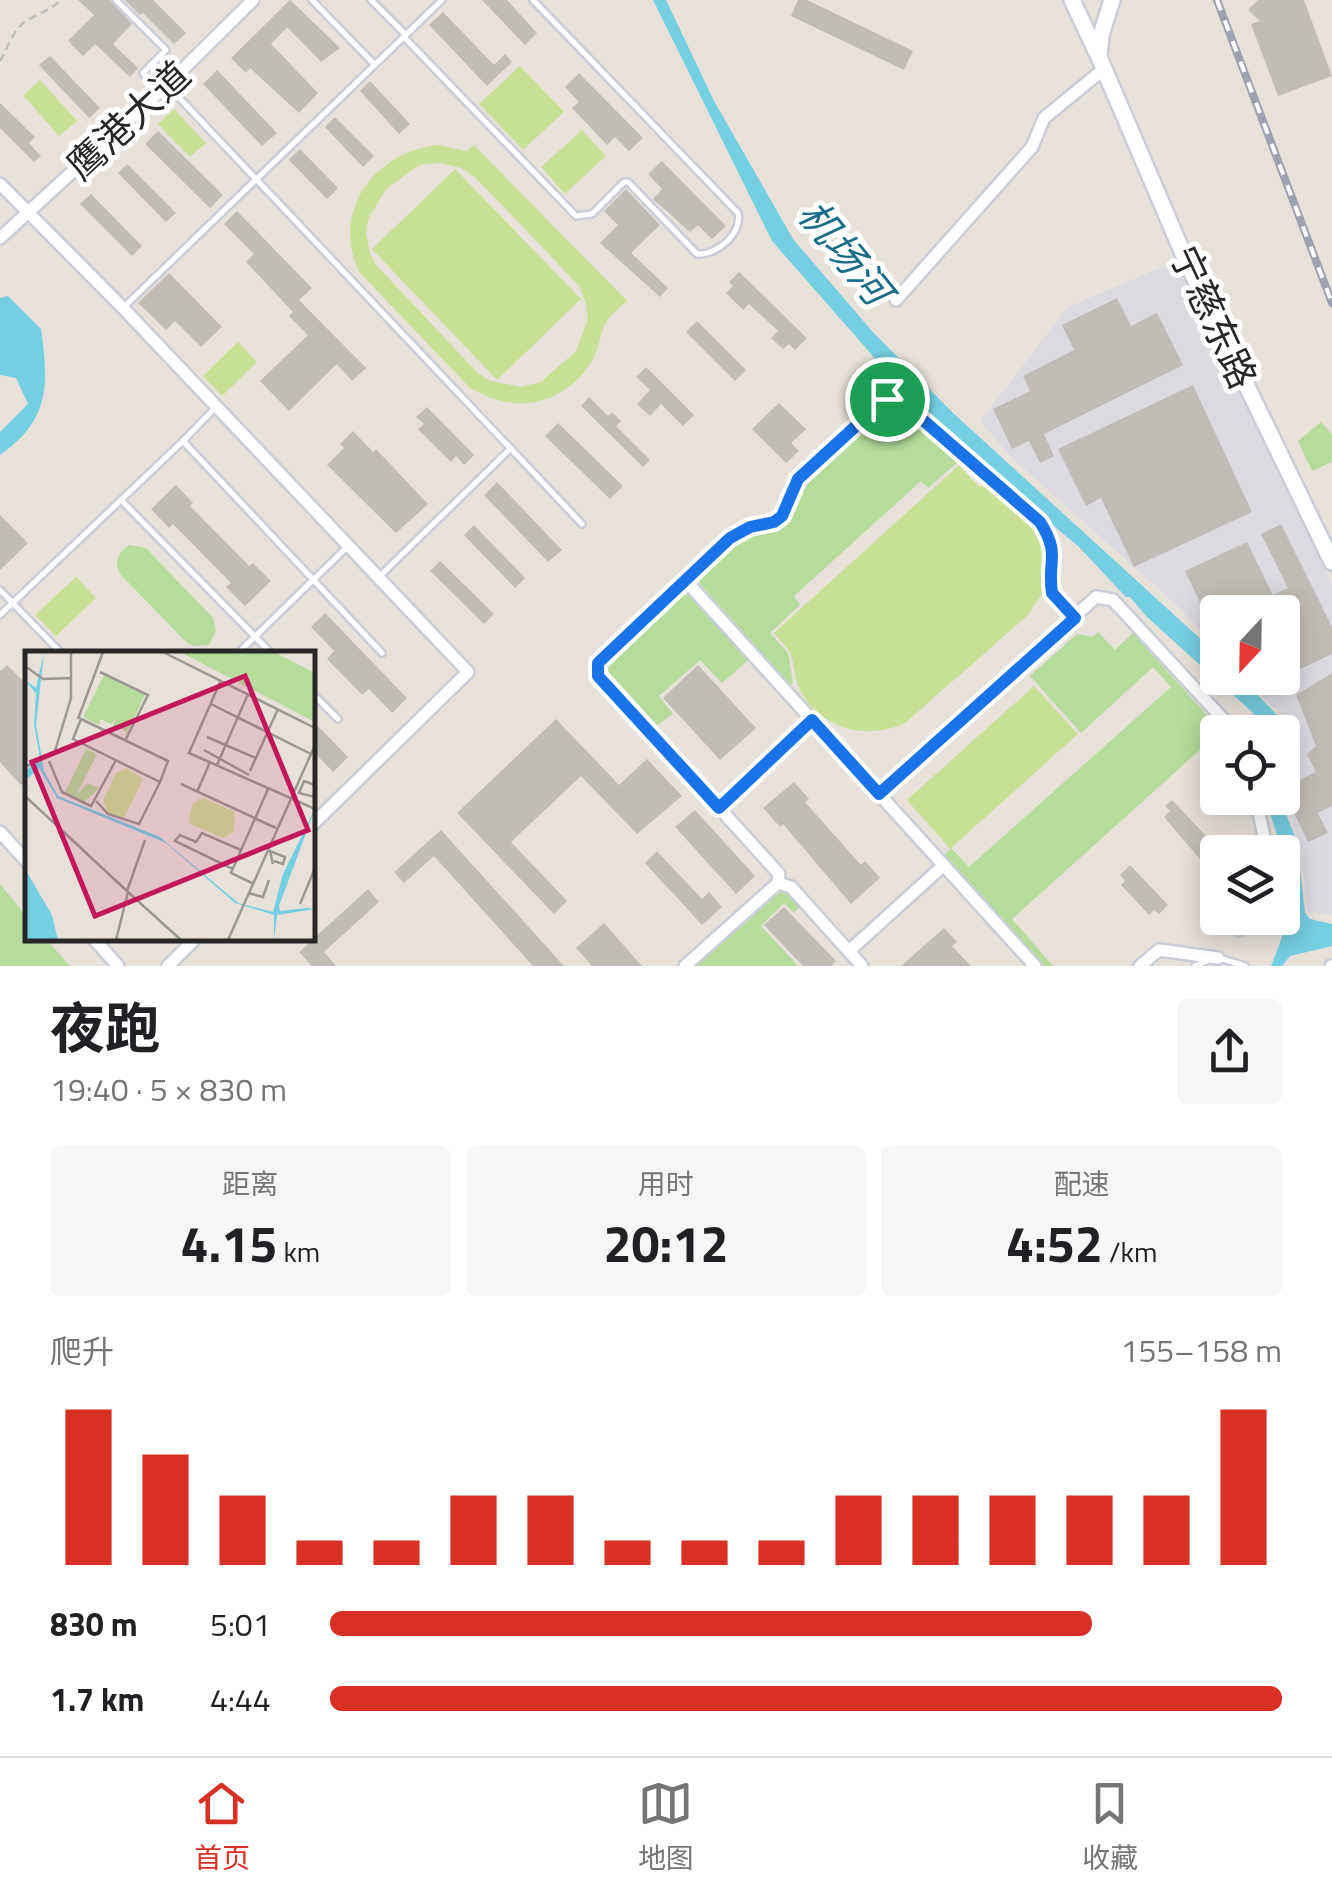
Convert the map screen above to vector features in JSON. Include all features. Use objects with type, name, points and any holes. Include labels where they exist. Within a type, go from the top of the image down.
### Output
[{"type":"main road","name":"宁慈东路","points":[[1072,0],[1184,256],[1332,562]]},
{"type":"main road","points":[[1102,63],[1103,24],[1112,0]]},
{"type":"street","name":"鹰港大道","points":[[0,238],[253,0]]},
{"type":"street","points":[[896,300],[1032,147],[1044,118],[1102,63]]},
{"type":"street","points":[[0,184],[468,672],[315,822]]},
{"type":"street","points":[[685,966],[778,883],[779,874],[598,676],[598,663],[686,581],[1035,966]]},
{"type":"street","points":[[879,794],[1096,598],[1113,600],[1219,715]]},
{"type":"street","points":[[719,808],[812,720]]},
{"type":"street","points":[[0,832],[25,859]]},
{"type":"street","points":[[849,952],[944,865]]},
{"type":"street","points":[[778,883],[791,887],[862,966]]},
{"type":"street","points":[[97,941],[118,966]]},
{"type":"street","points":[[168,966],[193,941]]},
{"type":"street","points":[[1140,966],[1158,950],[1218,958]]},
{"type":"lane","points":[[116,0],[166,50],[143,73],[256,180],[582,524]]},
{"type":"lane","points":[[312,0],[374,65]]},
{"type":"lane","points":[[371,0],[576,216],[592,214],[628,182],[697,254],[712,252],[736,231],[740,224],[738,213],[532,0]]},
{"type":"lane","points":[[123,308],[442,0]]},
{"type":"lane","points":[[686,581],[740,531],[782,516],[798,479],[881,403],[892,398],[900,400],[1040,522],[1054,556],[1052,593],[1075,618]]},
{"type":"lane","points":[[0,615],[216,406]]},
{"type":"lane","points":[[183,441],[382,652]]},
{"type":"lane","points":[[378,578],[511,448]]},
{"type":"lane","points":[[121,500],[269,651]]},
{"type":"lane","points":[[240,651],[348,546]]},
{"type":"lane","points":[[0,590],[59,651]]},
{"type":"lane","points":[[315,696],[338,719]]},
{"type":"lane","points":[[1195,966],[1218,958],[1245,966]]},
{"type":"path","points":[[0,62],[16,30],[61,0]]},
{"type":"shaded area","points":[[1181,259],[1332,584],[1332,915],[1308,912],[1300,835],[1291,815],[1300,815],[1300,715],[1286,715],[1261,695],[1300,695],[1300,595],[1200,595],[1200,630],[1010,456],[980,421],[1068,307]]},
{"type":"green space","points":[[520,66],[564,112],[523,150],[479,104]]},
{"type":"green space","points":[[40,80],[77,121],[59,136],[23,95]]},
{"type":"green space","points":[[174,109],[206,143],[190,157],[158,124]]},
{"type":"green space","points":[[582,130],[606,156],[565,194],[541,167]]},
{"type":"green space","points":[[438,145],[467,151],[474,145],[627,301],[605,324],[588,367],[563,391],[533,402],[517,403],[470,388],[359,272],[352,249],[355,207],[377,172],[415,150]],"holes":[[[441,163],[461,168],[476,178],[579,286],[586,304],[588,319],[576,351],[541,382],[521,387],[488,380],[476,371],[375,264],[370,253],[368,219],[386,189],[419,165]]]},
{"type":"green space","points":[[455,169],[581,299],[497,380],[372,249]]},
{"type":"green space","points":[[238,342],[257,362],[222,396],[203,376]]},
{"type":"green space","points":[[888,403],[911,414],[991,482],[978,481],[959,461],[928,488],[921,481],[794,596],[800,605],[770,633],[788,653],[793,683],[790,685],[700,584],[698,577],[702,569],[740,537],[770,530],[787,518],[808,477]]},
{"type":"green space","points":[[1321,422],[1332,434],[1332,462],[1312,471],[1298,441]]},
{"type":"green space","points":[[959,465],[977,485],[1006,493],[1037,523],[1046,545],[1048,570],[1044,591],[1027,616],[905,723],[860,731],[831,722],[808,702],[797,684],[789,651],[774,633]]},
{"type":"green space","points":[[129,545],[146,548],[213,618],[216,631],[209,645],[187,643],[121,575],[118,558]]},
{"type":"green space","points":[[76,577],[96,598],[56,636],[35,615]]},
{"type":"green space","points":[[684,594],[696,597],[747,655],[747,661],[722,683],[700,660],[659,696],[673,714],[657,725],[608,671],[609,665]]},
{"type":"green space","points":[[1098,632],[1115,650],[1133,633],[1207,715],[1200,715],[1200,750],[1012,919],[1053,966],[1044,966],[944,855],[951,848],[969,867],[1171,687],[1153,667],[1081,733],[1030,676],[1077,634],[1093,637]]},
{"type":"green space","points":[[1034,686],[1078,734],[950,849],[907,800]]},
{"type":"green space","points":[[0,884],[25,915],[25,941],[48,941],[70,966],[0,966]]},
{"type":"green space","points":[[781,891],[795,897],[799,907],[794,913],[784,903],[761,926],[798,966],[697,966]]},
{"type":"water","points":[[653,0],[666,0],[714,101],[793,239],[872,331],[952,412],[1200,638],[1200,665],[1126,597],[1078,546],[1010,490],[901,388],[772,241]]},
{"type":"water","points":[[8,296],[41,329],[45,384],[37,415],[29,428],[0,455],[0,432],[28,404],[16,378],[0,375],[0,298]]},
{"type":"water","points":[[1233,695],[1258,695],[1277,715],[1252,712]]},
{"type":"water","points":[[1271,815],[1287,815],[1294,835],[1277,835]]},
{"type":"water","points":[[1300,869],[1305,913],[1310,919],[1332,924],[1332,946],[1290,956],[1282,966],[1271,966],[1282,935],[1300,935]]},
{"type":"building","points":[[78,0],[110,0],[132,24],[113,44],[138,68],[130,77],[95,44],[83,56],[68,41],[94,15]]},
{"type":"building","points":[[125,0],[153,0],[186,33],[174,44]]},
{"type":"building","points":[[290,0],[340,48],[321,62],[287,27],[271,44],[318,93],[299,113],[250,68],[246,73],[231,58]]},
{"type":"building","points":[[482,0],[507,0],[537,33],[525,45]]},
{"type":"building","points":[[798,0],[807,0],[913,51],[904,70],[791,16]]},
{"type":"building","points":[[1258,0],[1304,0],[1332,76],[1278,96],[1251,24],[1260,21],[1248,10]]},
{"type":"building","points":[[443,12],[494,65],[505,54],[512,62],[487,86],[429,25]]},
{"type":"building","points":[[50,56],[100,108],[89,118],[39,65]]},
{"type":"building","points":[[217,70],[277,133],[262,146],[203,84]]},
{"type":"building","points":[[579,73],[643,138],[629,151],[615,137],[607,145],[572,108],[579,102],[565,87]]},
{"type":"building","points":[[370,81],[410,124],[399,134],[360,91]]},
{"type":"building","points":[[0,103],[35,137],[29,143],[41,156],[34,162],[0,128]]},
{"type":"building","points":[[335,117],[374,156],[363,167],[325,127]]},
{"type":"building","points":[[158,131],[223,195],[210,208],[145,144]]},
{"type":"building","points":[[300,149],[338,188],[327,199],[289,160]]},
{"type":"building","points":[[662,161],[726,226],[712,239],[698,225],[690,232],[653,199],[662,189],[648,174]]},
{"type":"building","points":[[127,164],[176,213],[166,222],[118,173]]},
{"type":"building","points":[[626,189],[660,225],[631,253],[668,288],[660,297],[600,243],[618,225],[604,211]]},
{"type":"building","points":[[91,194],[142,246],[132,256],[80,204]]},
{"type":"building","points":[[237,211],[312,288],[299,300],[366,368],[352,381],[337,364],[289,411],[260,381],[308,335],[289,316],[293,312],[246,262],[254,254],[224,224]]},
{"type":"building","points":[[739,272],[807,338],[795,350],[789,344],[783,349],[771,338],[778,331],[749,304],[743,310],[726,293],[733,286],[729,282]]},
{"type":"building","points":[[169,273],[222,327],[201,347],[175,321],[166,330],[138,303]]},
{"type":"building","points":[[1117,298],[1131,326],[1157,313],[1183,365],[1044,434],[1054,456],[1040,463],[1029,441],[1012,449],[993,409],[1030,391],[1023,376],[1074,350],[1062,325]]},
{"type":"building","points":[[697,321],[746,370],[735,381],[686,332]]},
{"type":"building","points":[[646,367],[694,415],[683,426],[661,404],[650,416],[637,404],[650,390],[636,377]]},
{"type":"building","points":[[1193,385],[1252,512],[1134,567],[1101,498],[1086,506],[1058,449]]},
{"type":"building","points":[[589,397],[608,416],[612,412],[621,421],[616,426],[650,460],[643,467],[581,406]]},
{"type":"building","points":[[779,403],[806,429],[791,443],[799,451],[786,463],[752,429]]},
{"type":"building","points":[[427,407],[474,455],[464,465],[456,456],[451,462],[418,429],[424,424],[416,417]]},
{"type":"building","points":[[558,423],[623,486],[610,499],[545,436]]},
{"type":"building","points":[[353,431],[373,452],[376,449],[428,504],[396,533],[327,465],[344,448],[340,444]]},
{"type":"building","points":[[497,482],[562,550],[548,562],[484,495]]},
{"type":"building","points":[[176,485],[193,503],[190,506],[249,566],[253,563],[271,581],[245,606],[226,587],[231,583],[173,524],[169,528],[151,509]]},
{"type":"building","points":[[0,515],[28,543],[0,570]]},
{"type":"building","points":[[1281,524],[1332,627],[1332,654],[1300,669],[1300,595],[1273,595],[1288,588],[1261,534]]},
{"type":"building","points":[[474,525],[525,578],[515,588],[464,535]]},
{"type":"building","points":[[1247,542],[1273,595],[1200,595],[1200,602],[1185,571]]},
{"type":"building","points":[[440,561],[494,614],[484,624],[430,571]]},
{"type":"building","points":[[325,613],[407,698],[392,713],[369,689],[362,695],[327,659],[334,651],[311,627]]},
{"type":"building","points":[[7,665],[25,683],[25,782],[21,785],[0,762],[0,671]]},
{"type":"building","points":[[698,665],[756,728],[720,760],[663,698]]},
{"type":"building","points":[[1332,673],[1332,806],[1318,813],[1328,833],[1308,842],[1295,815],[1300,815],[1300,780],[1316,772],[1307,754],[1316,746],[1296,695]]},
{"type":"building","points":[[556,719],[619,785],[647,759],[682,796],[637,834],[581,776],[511,842],[567,901],[554,914],[457,813]]},
{"type":"building","points":[[315,723],[348,757],[333,772],[315,753]]},
{"type":"building","points":[[794,782],[809,799],[805,802],[861,865],[865,861],[880,878],[851,904],[783,824],[780,827],[763,808]]},
{"type":"building","points":[[1172,800],[1205,835],[1200,835],[1200,859],[1164,817],[1170,811],[1165,806]]},
{"type":"building","points":[[695,810],[755,876],[736,894],[675,827]]},
{"type":"building","points":[[441,830],[564,966],[533,966],[434,856],[404,883],[394,872]]},
{"type":"building","points":[[657,851],[702,899],[709,892],[722,907],[702,925],[645,863]]},
{"type":"building","points":[[1130,865],[1168,905],[1159,914],[1154,910],[1149,915],[1121,885],[1125,881],[1120,875]]},
{"type":"building","points":[[368,889],[379,902],[324,952],[336,966],[312,966],[299,952]]},
{"type":"building","points":[[784,907],[836,961],[831,966],[803,966],[764,925]]},
{"type":"building","points":[[604,923],[642,966],[592,966],[576,948]]},
{"type":"building","points":[[944,928],[957,942],[952,946],[971,966],[901,966]]},
{"type":"railway","points":[[1217,0],[1332,303]]},
{"type":"route","points":[[887,399],[900,400],[1040,522],[1054,556],[1052,593],[1075,618],[879,794],[812,720],[719,808],[598,676],[598,663],[730,538],[782,516],[798,479],[887,399]]},
{"type":"water label","name":"机场河","points":[[845,252]]}]
